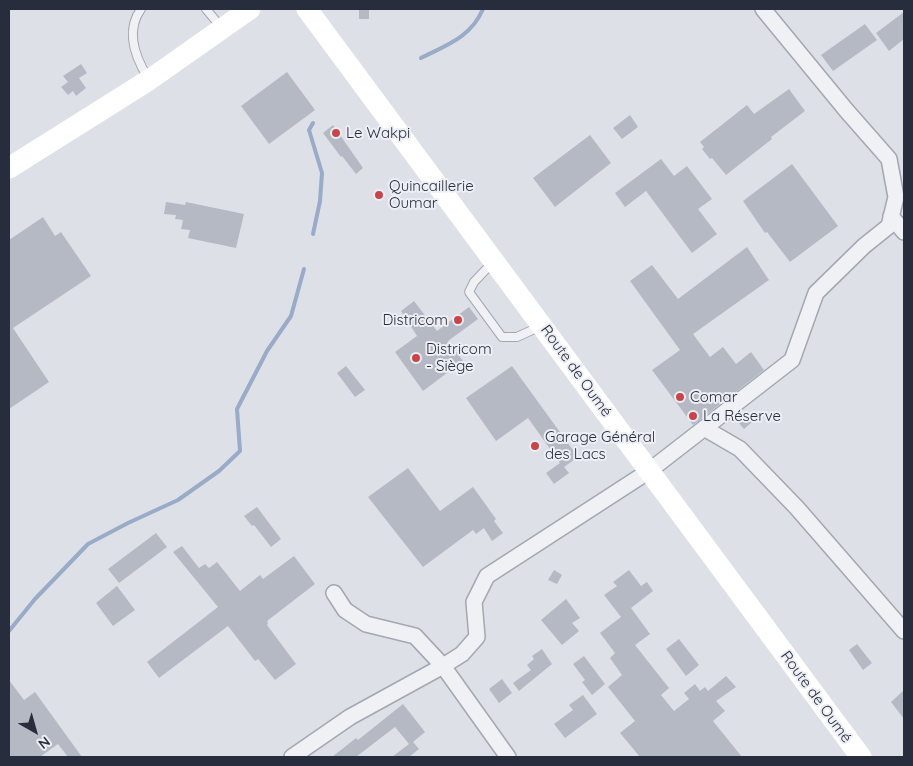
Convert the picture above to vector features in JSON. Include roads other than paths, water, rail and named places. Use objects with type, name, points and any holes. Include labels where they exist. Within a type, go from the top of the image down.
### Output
[{"type":"main road","points":[[9,168],[149,80],[250,9]]},
{"type":"main road","name":"Route de Oumé","points":[[307,9],[861,757]]},
{"type":"street","points":[[292,757],[350,717],[462,654],[476,637],[474,602],[487,576],[650,471],[792,360],[816,293],[864,246],[889,226],[896,197],[890,159],[763,9]]},
{"type":"street","points":[[891,216],[904,232]]},
{"type":"street","points":[[704,428],[740,449],[797,508],[904,631]]},
{"type":"street","points":[[334,593],[345,610],[366,624],[415,636],[443,666],[508,757]]},
{"type":"lane","points":[[141,9],[135,17],[132,32],[135,53],[139,64],[149,80]]},
{"type":"lane","points":[[206,9],[222,28]]},
{"type":"lane","points":[[494,261],[474,282],[469,292],[502,337],[517,338],[542,325]]},
{"type":"waterway","points":[[421,58],[449,44],[465,33],[472,27],[483,9]]},
{"type":"waterway","points":[[313,123],[309,130],[322,173],[320,201],[313,234]]},
{"type":"waterway","points":[[9,631],[35,599],[88,544],[178,500],[219,471],[240,451],[237,409],[267,351],[291,316],[304,269]]},
{"type":"place","name":"Le Wakpi","points":[[336,133]]},
{"type":"place","name":"Quincaillerie Oumar","points":[[379,195]]},
{"type":"place","name":"Districom","points":[[458,320]]},
{"type":"place","name":"Districom - Siège","points":[[416,358]]},
{"type":"place","name":"Comar","points":[[680,397]]},
{"type":"place","name":"La Réserve","points":[[693,416]]},
{"type":"place","name":"Garage Général des Lacs","points":[[535,446]]}]
